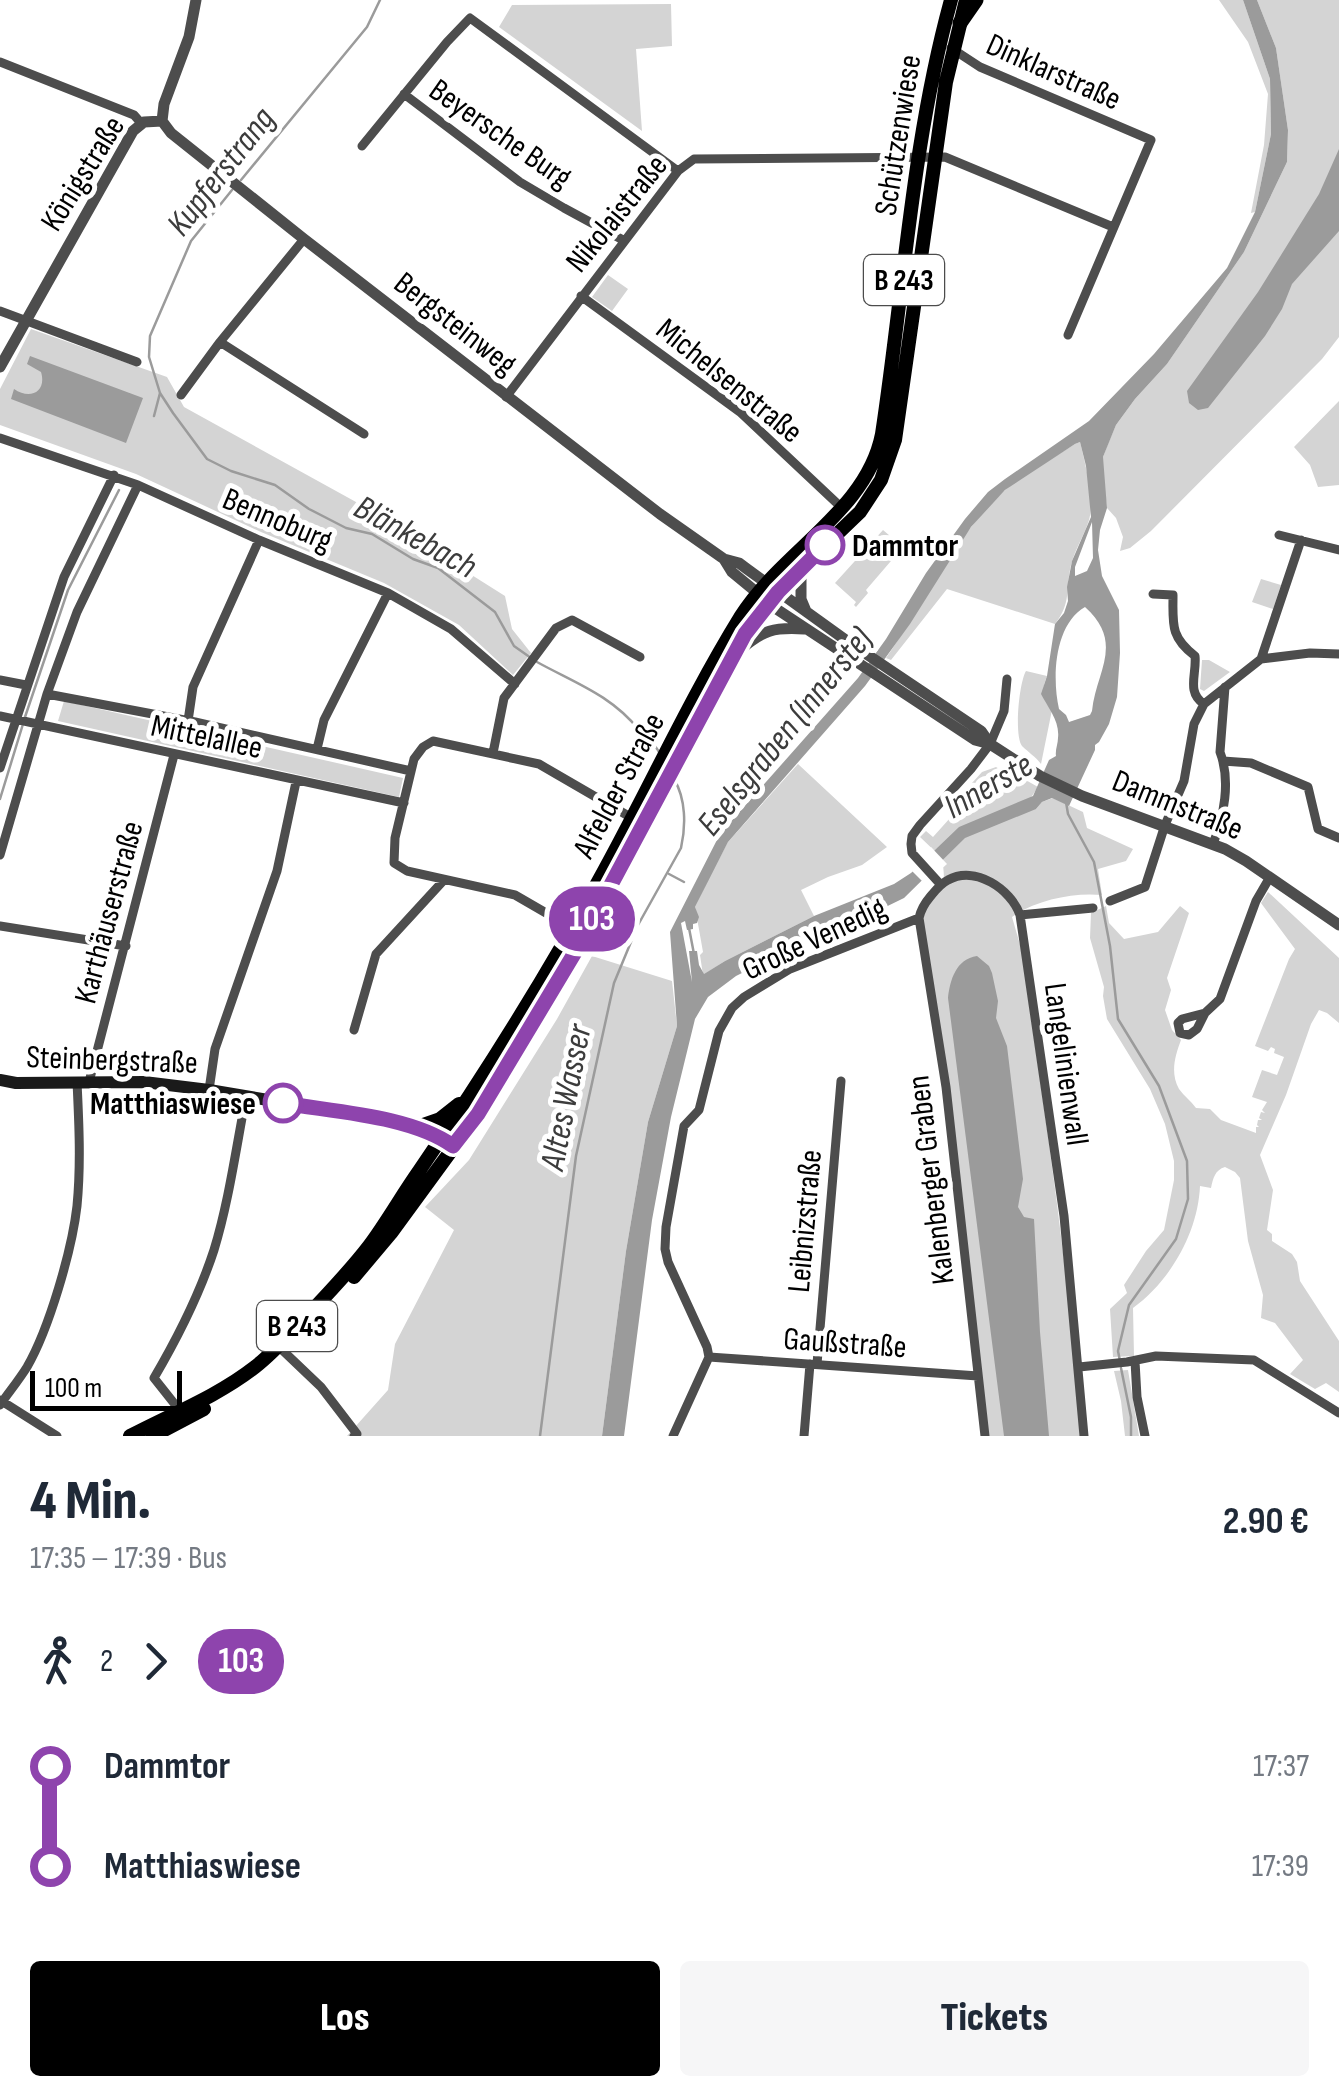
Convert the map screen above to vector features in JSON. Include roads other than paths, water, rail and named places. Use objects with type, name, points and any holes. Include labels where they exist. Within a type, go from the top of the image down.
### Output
[{"type":"highway","points":[[960,23],[976,0]]},
{"type":"main road","name":"Schützenwiese","points":[[768,592],[801,568],[860,512],[889,460],[946,82],[951,0]]},
{"type":"main road","name":"Schützenwiese","points":[[768,592],[866,479],[881,444],[918,155],[947,46],[960,23],[966,0]]},
{"type":"main road","name":"Alfelder Straße","points":[[153,1436],[282,1350],[373,1256],[448,1142],[474,1090],[538,989],[632,818],[768,592]]},
{"type":"main road","name":"Alfelder Straße","points":[[448,1142],[478,1114],[537,1018],[574,954],[720,651],[768,592]]},
{"type":"main road","name":"Steinbergstraße","points":[[0,1080],[144,1082],[210,1090],[417,1127],[448,1142]]},
{"type":"main road","name":"B 243","points":[[417,1127],[446,1116],[474,1090]]},
{"type":"main road","name":"Alfelder Straße","points":[[130,1436],[183,1415]]},
{"type":"street","points":[[162,120],[164,104],[189,37],[196,0]]},
{"type":"street","name":"Beyersche Burg","points":[[362,146],[470,18],[678,171]]},
{"type":"street","name":"Dinklarstraße","points":[[947,46],[980,67],[1151,140],[1112,227]]},
{"type":"street","points":[[0,62],[134,115],[141,123]]},
{"type":"street","name":"Beyersche Burg","points":[[404,94],[520,182],[623,240]]},
{"type":"street","name":"Königstraße","points":[[0,367],[124,146],[141,123],[162,120]]},
{"type":"street","name":"Bergsteinweg","points":[[162,120],[172,133],[304,239],[724,559],[732,572],[768,592]]},
{"type":"street","name":"Nikolaistraße","points":[[506,396],[623,240],[678,171],[694,159],[918,155],[953,158],[1112,227]]},
{"type":"street","points":[[1068,335],[1112,227]]},
{"type":"street","points":[[181,395],[304,239]]},
{"type":"street","name":"Michelsenstraße","points":[[582,296],[740,412],[842,508]]},
{"type":"street","points":[[0,311],[137,362]]},
{"type":"street","points":[[220,342],[364,434]]},
{"type":"street","name":"Bennoburg","points":[[0,438],[114,475],[388,594],[451,628],[515,684]]},
{"type":"street","points":[[0,768],[64,577],[114,475]]},
{"type":"street","points":[[0,855],[47,694],[78,612],[138,485]]},
{"type":"street","points":[[1279,535],[1339,550]]},
{"type":"street","points":[[188,721],[194,687],[259,540]]},
{"type":"street","points":[[1261,659],[1301,540]]},
{"type":"street","points":[[801,568],[800,599],[808,614]]},
{"type":"street","points":[[768,592],[808,614],[857,656]]},
{"type":"street","points":[[768,592],[806,629],[857,656]]},
{"type":"street","points":[[317,749],[324,720],[388,594]]},
{"type":"street","points":[[1153,594],[1174,595],[1173,630],[1195,656],[1194,693],[1204,704]]},
{"type":"street","points":[[493,753],[504,698],[556,628],[572,620],[640,657]]},
{"type":"street","points":[[732,656],[768,630],[806,629]]},
{"type":"street","points":[[1110,900],[1145,887],[1184,781],[1194,724],[1204,704],[1261,659],[1339,654]]},
{"type":"street","name":"Dammstraße","points":[[857,656],[975,740],[990,744],[1040,776],[1078,794],[1246,860],[1339,925]]},
{"type":"street","points":[[1007,679],[1004,712],[990,744],[972,770],[916,829],[910,844],[914,856],[938,882],[962,875],[992,883],[1012,900],[1020,915],[1093,908]]},
{"type":"street","points":[[0,680],[26,685]]},
{"type":"street","points":[[1213,844],[1224,815],[1224,762],[1220,752],[1225,687]]},
{"type":"street","name":"Mittelallee","points":[[47,694],[411,771]]},
{"type":"street","name":"Mittelallee","points":[[0,716],[404,804]]},
{"type":"street","points":[[572,928],[515,895],[406,871],[394,863],[395,838],[414,758],[432,741],[539,764],[632,818]]},
{"type":"street","name":"Karthäuserstraße","points":[[1,1402],[27,1367],[40,1340],[66,1261],[77,1204],[83,1082],[126,946],[174,755]]},
{"type":"street","points":[[1224,762],[1251,763],[1308,787],[1318,829],[1339,838]]},
{"type":"street","points":[[210,1090],[215,1049],[276,871],[296,782]]},
{"type":"street","points":[[1205,1013],[1220,999],[1256,901],[1270,877]]},
{"type":"street","points":[[354,1030],[376,954],[444,880]]},
{"type":"street","name":"Große Venedig","points":[[709,1357],[668,1262],[664,1243],[684,1126],[698,1110],[722,1023],[744,996],[790,969],[919,918],[938,882]]},
{"type":"street","name":"Langelinienwall","points":[[1020,915],[1061,1193],[1079,1367]]},
{"type":"street","name":"Kalenberger Graben","points":[[919,918],[946,1086],[985,1436]]},
{"type":"street","points":[[0,926],[126,946]]},
{"type":"street","name":"Leibnizstraße","points":[[804,1436],[842,1081]]},
{"type":"street","points":[[183,1415],[154,1378],[190,1312],[213,1252],[246,1097]]},
{"type":"street","points":[[282,1350],[320,1388],[354,1436]]},
{"type":"street","points":[[1084,1436],[1079,1367],[1156,1356],[1254,1360],[1339,1413]]},
{"type":"street","points":[[673,1436],[709,1357]]},
{"type":"street","name":"Gaußstraße","points":[[709,1357],[978,1376]]},
{"type":"street","points":[[1131,1362],[1145,1436]]},
{"type":"street","points":[[1,1402],[57,1436]]},
{"type":"waterway","name":"Kupferstrang","points":[[241,180],[367,27],[380,0]]},
{"type":"waterway","name":"Blänkebach","points":[[232,190],[191,241],[150,336],[149,357],[160,393],[207,459],[275,485],[346,528],[372,534],[413,559],[438,568],[495,612],[514,646],[531,658]]},
{"type":"waterway","points":[[154,416],[160,393]]},
{"type":"waterway","points":[[25,717],[68,590],[119,490]]},
{"type":"waterway","name":"Blänkebach","points":[[537,662],[617,708],[660,754]]},
{"type":"waterway","points":[[0,799],[23,724]]},
{"type":"waterway","name":"Altes Wasser","points":[[540,1436],[576,1156],[614,983],[638,925],[681,848],[684,813],[674,779]]},
{"type":"waterway","points":[[1066,802],[1068,814],[1094,862],[1110,946],[1118,1019],[1159,1086],[1187,1161],[1188,1199],[1176,1239],[1129,1305],[1118,1351],[1120,1361]]},
{"type":"waterway","points":[[669,874],[684,882]]},
{"type":"waterway","name":"Eselsgraben (Innerste)","points":[[689,928],[694,954]]},
{"type":"waterway","points":[[1121,1368],[1131,1436]]},
{"type":"place","name":"Dammtor","points":[[825,545]]},
{"type":"place","name":"Matthiaswiese","points":[[283,1103]]},
{"type":"water label","name":"Innerste","points":[[988,785]]}]
